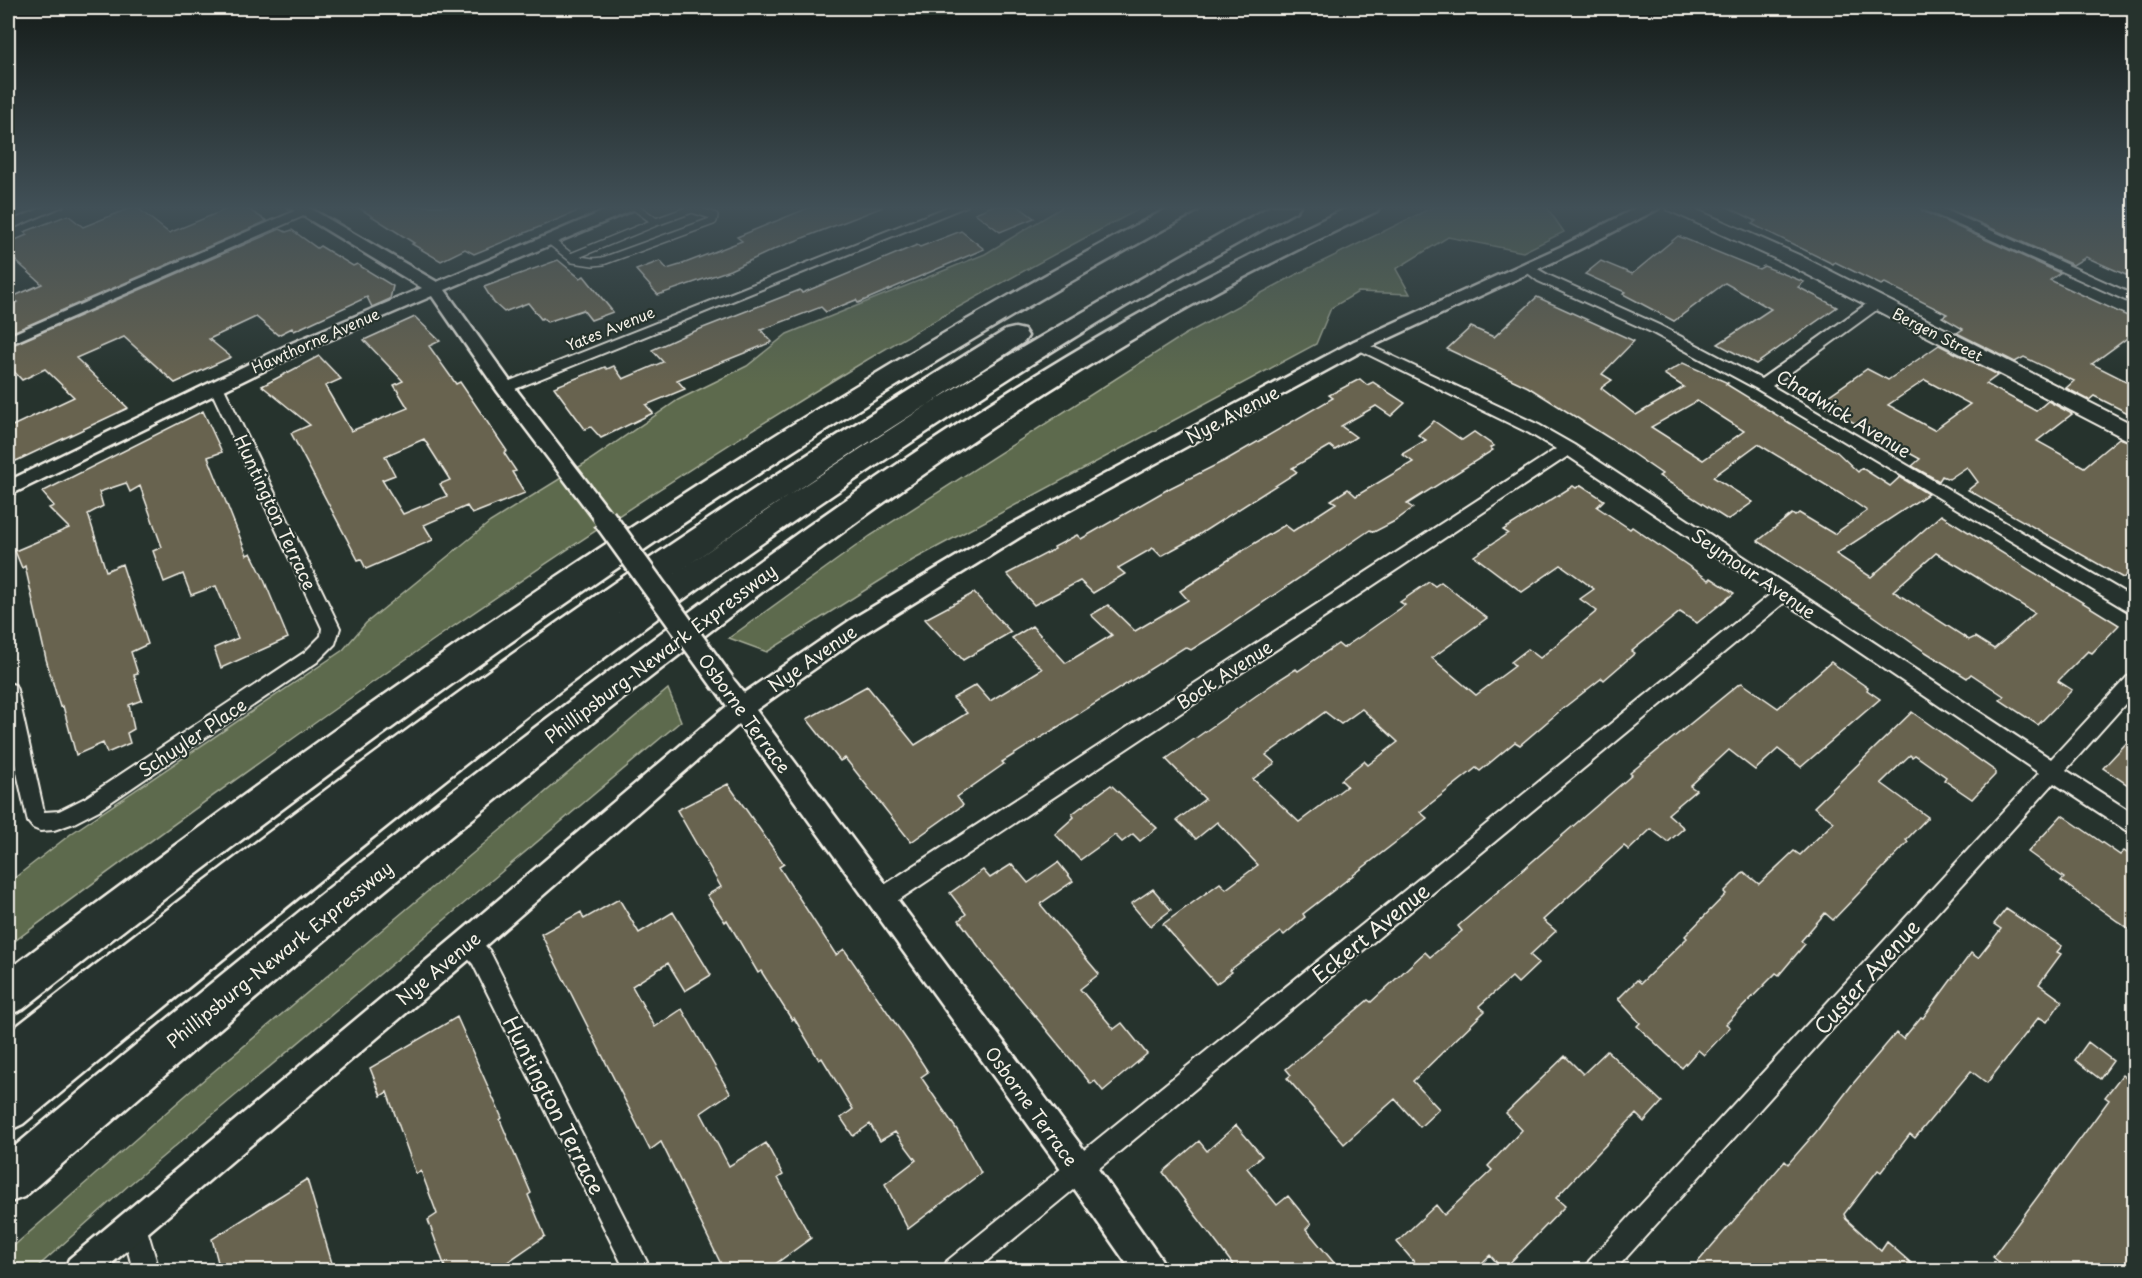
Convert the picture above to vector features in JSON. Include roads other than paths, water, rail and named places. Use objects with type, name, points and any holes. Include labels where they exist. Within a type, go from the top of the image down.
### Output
[{"type":"highway","points":[[8,995],[360,732],[657,526],[780,445],[944,343],[1082,266]]},
{"type":"highway","points":[[8,1059],[318,817],[561,637],[656,570],[824,456],[988,353],[1137,266]]},
{"type":"highway","name":"Phillipsburg-Newark Expressway","points":[[8,1109],[319,859],[491,727],[710,566],[865,460],[1022,358],[1179,266]]},
{"type":"highway","name":"Phillipsburg-Newark Expressway","points":[[8,1181],[343,900],[526,754],[736,595],[862,505],[1025,394],[1130,330],[1248,266]]},
{"type":"main road","name":"Bergen Street","points":[[1804,266],[2134,434]]},
{"type":"street","points":[[8,341],[173,266]]},
{"type":"street","name":"Osborne Terrace","points":[[397,266],[435,288],[880,900],[1080,1170],[1150,1270]]},
{"type":"street","name":"Hawthorne Avenue","points":[[8,489],[298,346],[488,266]]},
{"type":"street","name":"Yates Avenue","points":[[502,383],[799,266]]},
{"type":"street","name":"Nye Avenue","points":[[80,1270],[468,943],[741,708],[860,625],[1013,532],[1360,345],[1530,266]]},
{"type":"street","points":[[2058,266],[2134,300]]},
{"type":"street","name":"Chadwick Avenue","points":[[1527,267],[1544,278],[1654,328],[1762,386],[2134,606]]},
{"type":"street","points":[[1762,386],[1877,303]]},
{"type":"street","name":"Seymour Avenue","points":[[1360,345],[1534,429],[1568,449],[2134,825]]},
{"type":"street","name":"Huntington Terrace","points":[[216,386],[331,628],[329,639]]},
{"type":"street","name":"Bock Avenue","points":[[880,900],[1568,449]]},
{"type":"street","name":"Eckert Avenue","points":[[956,1270],[1784,592]]},
{"type":"street","name":"Schuyler Place","points":[[8,690],[35,816],[40,822],[49,824],[67,818],[92,804],[311,657],[329,639]]},
{"type":"street","name":"Custer Avenue","points":[[1598,1270],[2134,682]]},
{"type":"street","name":"Huntington Terrace","points":[[468,943],[481,957],[638,1270]]},
{"type":"street","points":[[134,1225],[146,1270]]}]
